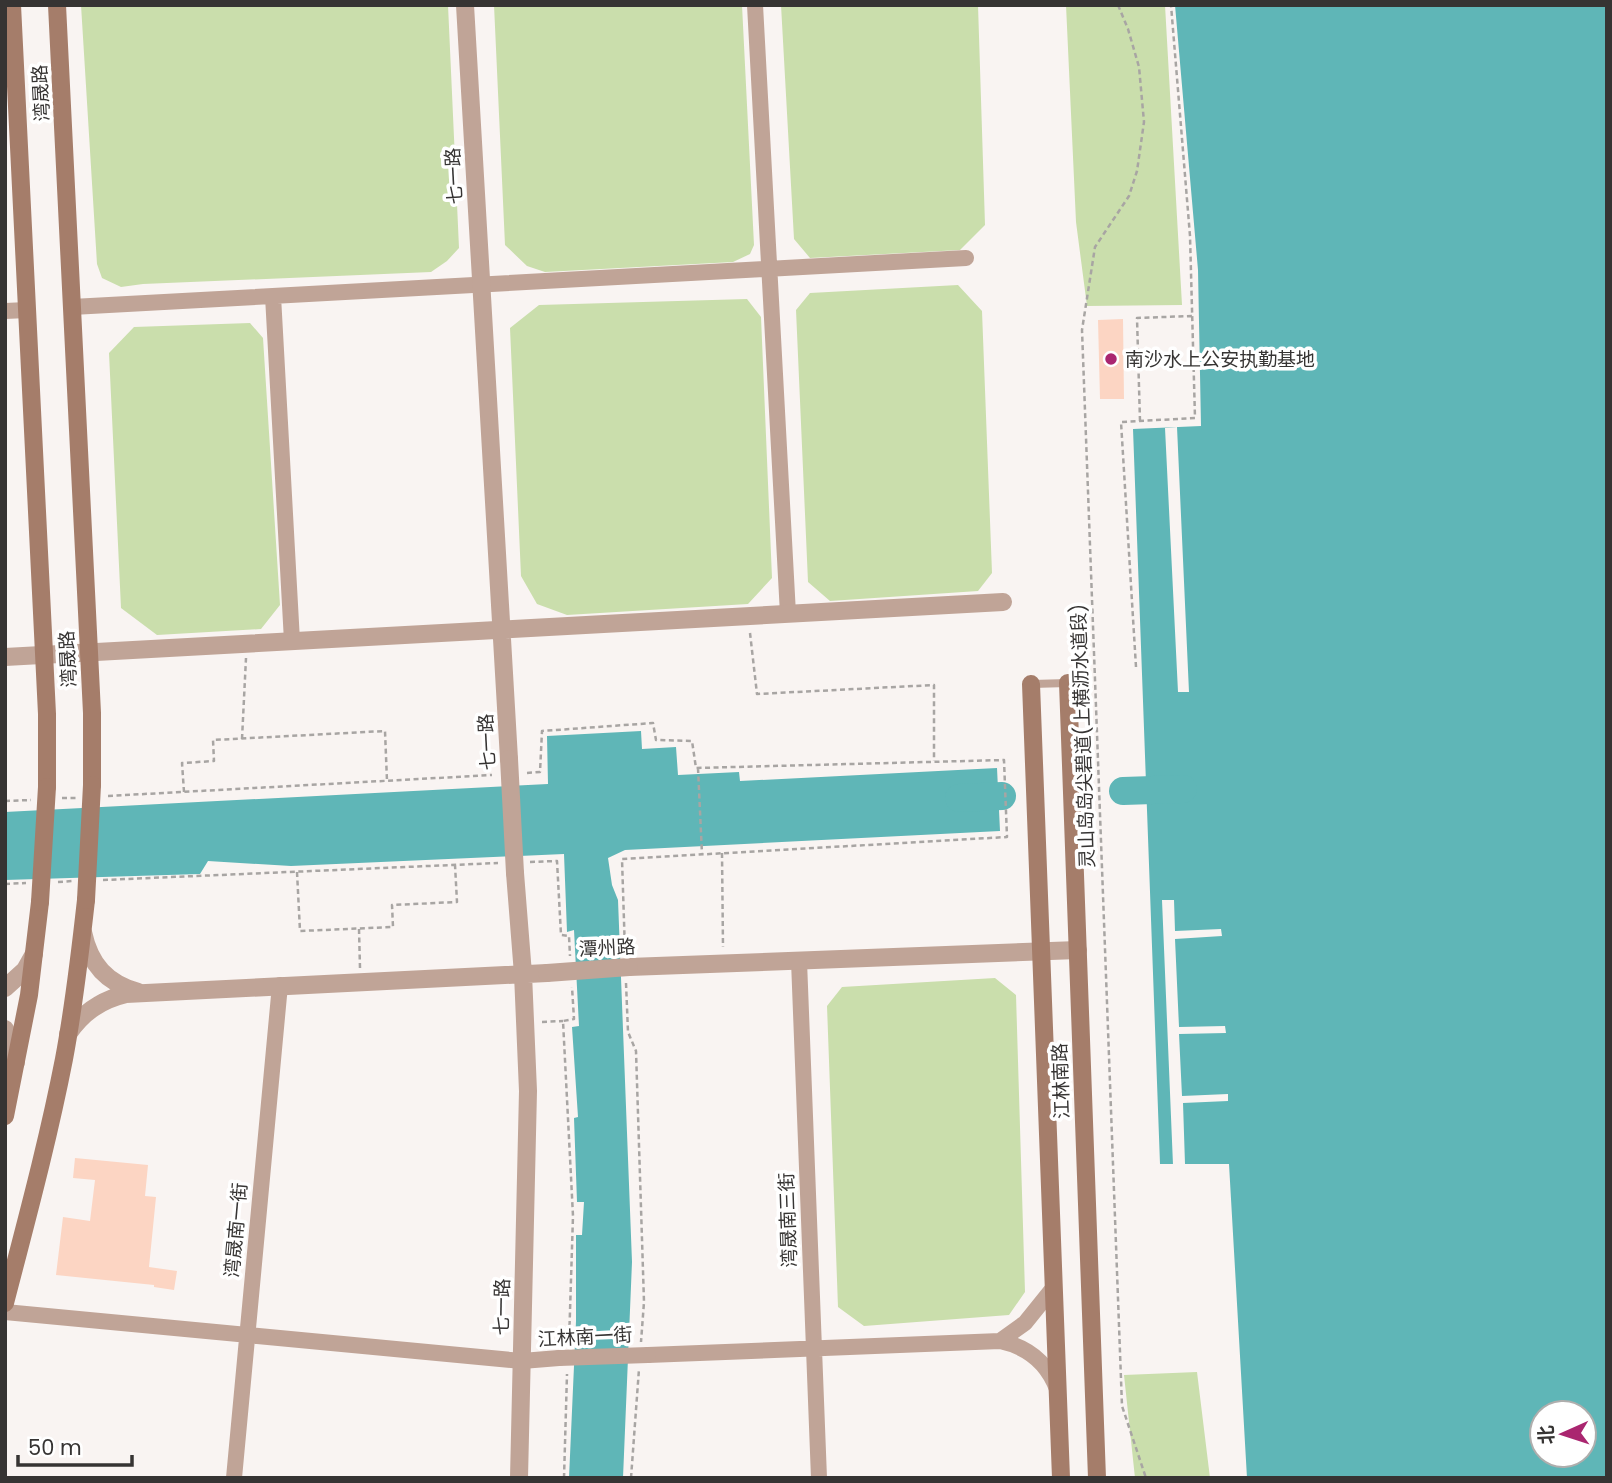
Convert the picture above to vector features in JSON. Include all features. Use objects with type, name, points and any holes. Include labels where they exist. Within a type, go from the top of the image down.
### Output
[{"type":"main road","name":"湾晟路","points":[[5,1116],[17,1063],[34,954],[47,787],[44,654],[12,5]]},
{"type":"main road","name":"湾晟路","points":[[5,1303],[52,1116],[68,1034],[86,900],[92,785],[89,652],[57,5]]},
{"type":"main road","name":"江林南路","points":[[1068,682],[1097,1478]]},
{"type":"main road","name":"江林南路","points":[[1031,684],[1061,1478]]},
{"type":"street","name":"七一路","points":[[465,5],[528,1091],[519,1478]]},
{"type":"street","points":[[755,5],[788,614]]},
{"type":"street","points":[[72,307],[966,258]]},
{"type":"street","points":[[273,296],[292,641]]},
{"type":"street","points":[[5,311],[27,310]]},
{"type":"street","points":[[5,657],[1003,602]]},
{"type":"street","points":[[83,930],[86,947],[94,964],[106,977],[121,987],[138,992]]},
{"type":"street","name":"潭州路","points":[[68,1034],[93,1007],[115,996],[138,992],[547,973],[627,966],[1077,950]]},
{"type":"street","points":[[5,988],[25,970],[34,954]]},
{"type":"street","name":"湾晟南三街","points":[[799,961],[819,1478]]},
{"type":"street","name":"湾晟南一街","points":[[234,1478],[280,985]]},
{"type":"street","points":[[5,1029],[13,1045],[17,1063]]},
{"type":"street","points":[[1000,1341],[1031,1318],[1054,1287]]},
{"type":"street","name":"江林南一街","points":[[5,1312],[522,1361],[565,1360],[644,1349],[814,1348],[1000,1341]]},
{"type":"street","points":[[1000,1341],[1033,1354],[1048,1370],[1058,1389]]},
{"type":"lane","points":[[1031,684],[1068,682]]},
{"type":"path","name":"灵山岛岛尖碧道(上横沥水道段)","points":[[1118,5],[1139,67],[1144,122],[1137,171],[1129,196],[1095,247],[1083,330],[1122,1406],[1146,1478]]},
{"type":"path","points":[[1136,667],[1121,422],[1195,418],[1190,236],[1171,5]]},
{"type":"path","points":[[1140,421],[1137,318],[1192,316]]},
{"type":"path","points":[[748,616],[757,694],[934,685],[934,761]]},
{"type":"path","points":[[242,739],[247,643]]},
{"type":"path","points":[[184,792],[182,762],[214,761],[213,740],[385,732],[387,781]]},
{"type":"path","points":[[644,1349],[636,1051],[628,1032],[622,859],[1007,837],[1004,760]]},
{"type":"path","points":[[698,768],[702,854]]},
{"type":"path","points":[[722,853],[723,964]]},
{"type":"path","points":[[103,880],[455,865],[513,866],[557,861],[562,935],[569,936],[571,963]]},
{"type":"path","points":[[297,872],[300,931],[393,927],[392,905],[457,902],[455,865]]},
{"type":"path","points":[[47,883],[75,881]]},
{"type":"path","points":[[5,884],[33,883]]},
{"type":"path","points":[[358,928],[361,982]]},
{"type":"path","points":[[525,1023],[573,1019],[571,977]]},
{"type":"path","points":[[564,1021],[573,1216],[565,1360],[564,1478]]},
{"type":"path","points":[[631,1478],[639,1370]]},
{"type":"green space","points":[[81,5],[448,5],[459,248],[431,272],[121,287],[102,278],[97,264]]},
{"type":"green space","points":[[494,5],[742,5],[754,245],[750,254],[733,262],[545,272],[527,266],[505,245]]},
{"type":"green space","points":[[781,5],[978,5],[985,225],[960,250],[810,258],[794,239]]},
{"type":"green space","points":[[1066,5],[1165,5],[1182,305],[1087,306],[1076,222]]},
{"type":"green space","points":[[958,285],[982,311],[992,573],[978,591],[830,601],[808,582],[796,310],[810,293]]},
{"type":"green space","points":[[747,299],[761,317],[772,578],[748,604],[567,615],[537,604],[521,576],[510,328],[539,305]]},
{"type":"green space","points":[[250,323],[263,338],[280,605],[261,629],[157,635],[121,608],[109,353],[134,327]]},
{"type":"green space","points":[[995,978],[1016,995],[1025,1292],[1009,1315],[864,1326],[838,1307],[827,1006],[842,987]]},
{"type":"green space","points":[[1197,1372],[1210,1478],[1135,1478],[1124,1375]]},
{"type":"water","points":[[1175,5],[1607,5],[1607,1478],[1247,1478],[1229,1164],[1160,1164],[1133,429],[1201,426],[1198,270]]},
{"type":"water","points":[[641,731],[642,749],[676,747],[678,775],[739,772],[740,781],[997,768],[1000,831],[625,850],[608,858],[612,885],[618,900],[632,1262],[623,1478],[569,1478],[576,1321],[576,1235],[582,1235],[584,1202],[577,1202],[574,1118],[578,1117],[572,1027],[579,1026],[574,930],[567,932],[564,854],[291,866],[208,861],[200,874],[5,880],[5,812],[548,784],[547,736]]},
{"type":"pier","points":[[1177,427],[1189,692],[1178,692],[1165,428]]},
{"type":"pier","points":[[1162,900],[1174,900],[1175,931],[1221,929],[1222,936],[1175,939],[1179,1027],[1225,1026],[1226,1033],[1179,1034],[1182,1096],[1228,1094],[1228,1101],[1183,1103],[1185,1164],[1173,1165]]},
{"type":"building","name":"南沙水上公安执勤基地","points":[[1123,319],[1124,399],[1100,399],[1098,320]]},
{"type":"building","points":[[75,1158],[148,1165],[145,1196],[156,1197],[149,1267],[177,1271],[174,1290],[154,1285],[56,1275],[63,1217],[90,1221],[95,1180],[73,1178]]},
{"type":"waterway","points":[[1123,791],[1183,789]]},
{"type":"waterway","points":[[959,798],[1002,796]]},
{"type":"place","name":"南沙水上公安执勤基地","points":[[1111,359]]}]
